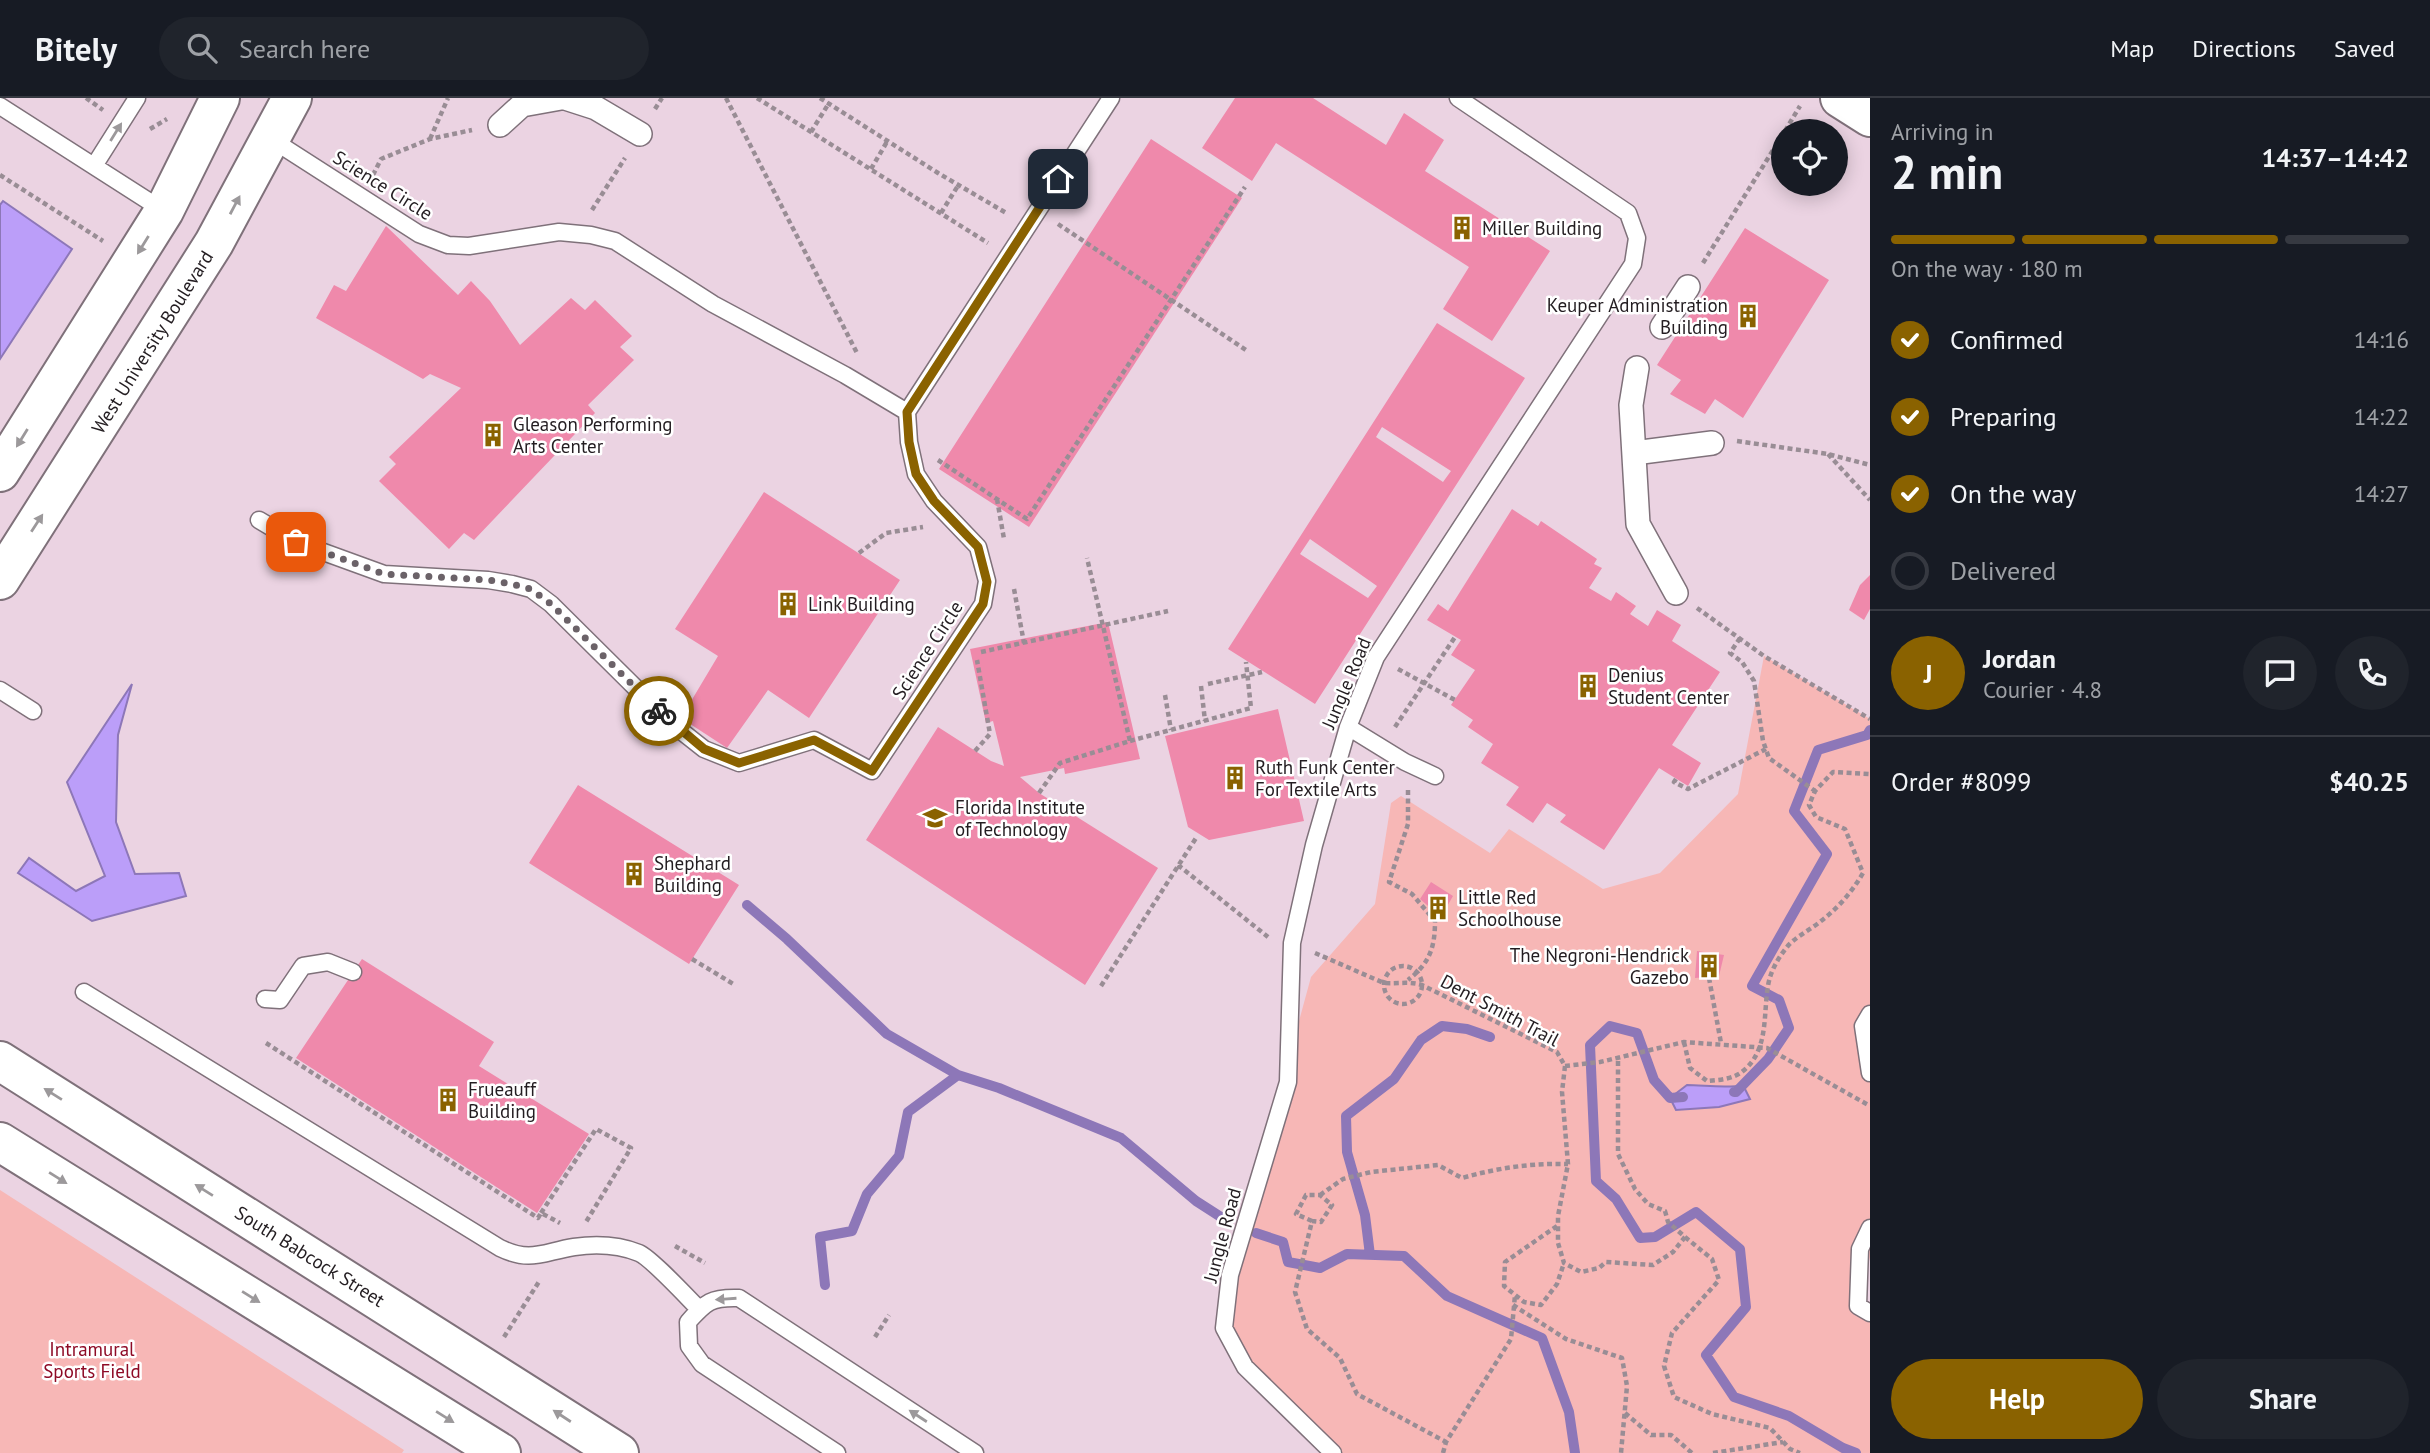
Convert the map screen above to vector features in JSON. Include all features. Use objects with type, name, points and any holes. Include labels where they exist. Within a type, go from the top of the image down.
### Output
[{"type":"main road","points":[[0,472],[164,211],[220,98]]},
{"type":"main road","name":"West University Boulevard","points":[[0,580],[214,243],[292,98]]},
{"type":"main road","points":[[1840,98],[1870,117]]},
{"type":"main road","points":[[164,211],[214,243]]},
{"type":"main road","points":[[47,397],[98,427]]},
{"type":"main road","name":"South Babcock Street","points":[[0,1060],[619,1453]]},
{"type":"main road","points":[[0,1142],[501,1453]]},
{"type":"street","points":[[500,125],[522,106],[563,99],[596,108],[640,134]]},
{"type":"street","points":[[1662,327],[1688,287]]},
{"type":"street","points":[[1637,368],[1631,405],[1638,524],[1676,593]]},
{"type":"street","points":[[1634,453],[1712,443]]},
{"type":"lane","points":[[94,166],[137,98]]},
{"type":"lane","points":[[907,412],[1111,98]]},
{"type":"lane","name":"Jungle Road","points":[[1333,1453],[1245,1367],[1224,1328],[1230,1276],[1288,1082],[1292,943],[1314,845],[1348,727],[1376,657],[1633,264],[1637,238],[1628,213],[1481,104],[1458,98]]},
{"type":"lane","points":[[0,106],[164,211]]},
{"type":"lane","name":"Science Circle","points":[[259,520],[296,542],[384,574],[488,580],[531,589],[551,604],[671,723],[704,749],[739,763],[814,740],[872,771],[983,604],[987,582],[978,547],[934,501],[916,474],[909,442],[907,412],[845,375],[713,304],[615,241],[591,234],[559,232],[469,247],[448,245],[419,234],[271,139]]},
{"type":"lane","points":[[0,690],[33,711]]},
{"type":"lane","points":[[1348,727],[1405,762],[1436,776]]},
{"type":"lane","points":[[265,999],[280,1000],[303,966],[328,962],[354,972]]},
{"type":"lane","points":[[84,992],[500,1248],[516,1256],[536,1256],[575,1247],[608,1245],[641,1254],[699,1309]]},
{"type":"lane","points":[[1870,1014],[1863,1026],[1870,1073]]},
{"type":"lane","points":[[1870,1228],[1860,1250],[1858,1306],[1870,1313]]},
{"type":"lane","points":[[837,1453],[702,1364],[689,1346],[688,1322],[704,1303],[720,1297],[739,1298],[975,1453]]},
{"type":"path","points":[[86,98],[106,112]]},
{"type":"path","points":[[430,139],[448,98]]},
{"type":"path","points":[[726,98],[862,363]]},
{"type":"path","points":[[757,98],[995,247]]},
{"type":"path","points":[[768,105],[772,98]]},
{"type":"path","points":[[820,98],[1015,218]]},
{"type":"path","points":[[811,132],[829,103]]},
{"type":"path","points":[[1792,119],[1800,106]]},
{"type":"path","points":[[143,132],[172,116]]},
{"type":"path","points":[[364,199],[381,159],[430,139],[500,125]]},
{"type":"path","points":[[871,169],[888,140]]},
{"type":"path","points":[[1688,287],[1771,153]]},
{"type":"path","points":[[0,175],[110,246]]},
{"type":"path","points":[[941,213],[959,184]]},
{"type":"path","points":[[933,457],[1027,519],[1245,187]]},
{"type":"path","points":[[1054,222],[1246,350]]},
{"type":"path","points":[[1712,443],[1744,440],[1828,454],[1870,465]]},
{"type":"path","points":[[1828,454],[1870,500]]},
{"type":"path","points":[[859,554],[886,533],[931,526]]},
{"type":"path","points":[[1087,558],[1130,741]]},
{"type":"path","points":[[1676,593],[1764,656],[1870,719]]},
{"type":"path","points":[[975,751],[990,734],[976,653],[1168,611]]},
{"type":"path","points":[[1380,747],[1455,637]]},
{"type":"path","points":[[1740,638],[1731,653],[1742,662],[1754,681],[1769,758],[1815,790]]},
{"type":"path","points":[[1376,657],[1455,700]]},
{"type":"path","points":[[1039,793],[1060,762],[1251,708],[1246,662]]},
{"type":"path","points":[[1208,684],[1262,672]]},
{"type":"path","points":[[1201,686],[1205,721]]},
{"type":"path","points":[[1165,695],[1171,730]]},
{"type":"path","points":[[1676,779],[1674,782],[1688,789],[1766,749]]},
{"type":"path","points":[[1405,762],[1408,824],[1389,882],[1412,894],[1436,921],[1434,946],[1418,973],[1407,981]]},
{"type":"path","points":[[1684,1042],[1690,1068],[1707,1081],[1729,1078],[1743,1072],[1760,1047],[1767,1015],[1768,986],[1773,970],[1788,945],[1823,920],[1851,892],[1863,873],[1845,829],[1816,817],[1809,806],[1815,790],[1833,772],[1870,774]]},
{"type":"path","points":[[1101,986],[1196,838]]},
{"type":"path","points":[[692,959],[735,985]]},
{"type":"path","name":"Dent Smith Trail","points":[[1401,965],[1413,968],[1418,973],[1422,985],[1418,997],[1408,1003],[1401,1004],[1391,999],[1384,989],[1389,971],[1401,965]]},
{"type":"path","points":[[1709,978],[1721,1043]]},
{"type":"path","name":"Dent Smith Trail","points":[[1384,983],[1407,981],[1422,985],[1557,1052],[1565,1066],[1618,1058],[1684,1042],[1760,1047],[1767,1048],[1870,1106]]},
{"type":"path","points":[[266,1043],[538,1218],[596,1129],[631,1148],[584,1226],[593,1224]]},
{"type":"path","points":[[1618,1058],[1618,1154],[1635,1189],[1648,1204],[1665,1211],[1668,1222],[1712,1259],[1719,1280],[1672,1333],[1664,1366],[1674,1397],[1712,1414],[1770,1428],[1790,1449],[1800,1453]]},
{"type":"path","points":[[1558,1225],[1505,1262],[1504,1286],[1524,1302],[1541,1305],[1557,1284],[1564,1263],[1558,1243],[1558,1225],[1567,1164],[1562,1092],[1565,1066]]},
{"type":"path","points":[[1320,1195],[1332,1205],[1321,1222],[1296,1214],[1306,1195],[1320,1195],[1343,1179],[1371,1172],[1438,1165],[1462,1178],[1501,1167],[1539,1163],[1567,1164]]},
{"type":"path","points":[[541,1213],[558,1223],[571,1224]]},
{"type":"path","points":[[1312,1221],[1295,1292],[1307,1329],[1340,1358],[1357,1394],[1446,1442]]},
{"type":"path","points":[[1564,1263],[1581,1272],[1599,1268],[1606,1262],[1653,1265],[1672,1252],[1682,1234]]},
{"type":"path","points":[[668,1241],[705,1263]]},
{"type":"path","points":[[501,1341],[541,1278]]},
{"type":"path","points":[[1444,1453],[1446,1442],[1511,1339],[1515,1294]]},
{"type":"path","points":[[1513,1305],[1566,1339],[1622,1358],[1627,1386],[1621,1453]]},
{"type":"path","points":[[875,1337],[889,1315]]},
{"type":"path","points":[[1625,1412],[1651,1436],[1671,1435],[1692,1453]]},
{"type":"path","points":[[1713,1453],[1783,1442]]},
{"type":"shaded area","name":"Florida Institute of Technology","points":[[0,98],[1870,98],[1870,1453],[0,1453]]},
{"type":"shaded area","points":[[3,201],[72,249],[0,359],[0,205]]},
{"type":"shaded area","points":[[132,684],[118,735],[116,822],[135,874],[179,873],[186,896],[92,921],[18,873],[29,858],[76,891],[105,876],[67,782]]},
{"type":"shaded area","points":[[1687,1085],[1743,1085],[1750,1099],[1719,1107],[1676,1110],[1670,1098]]},
{"type":"green space","points":[[1764,656],[1870,719],[1870,1014],[1863,1026],[1870,1082],[1870,1257],[1858,1305],[1870,1313],[1870,1453],[1333,1453],[1245,1367],[1224,1328],[1230,1275],[1311,977],[1375,904],[1391,803],[1401,796],[1490,853],[1509,829],[1603,889],[1660,873],[1738,794]]},
{"type":"green space","name":"Intramural Sports Field","points":[[0,1190],[404,1450],[402,1453],[0,1453]]},
{"type":"building","name":"Miller Building","points":[[1235,98],[1313,98],[1386,145],[1404,113],[1444,140],[1425,171],[1550,251],[1492,341],[1443,309],[1469,267],[1276,143],[1252,181],[1202,148]]},
{"type":"building","points":[[1151,139],[1242,198],[1029,527],[939,469]]},
{"type":"building","name":"Gleason Performing Arts Center","points":[[386,226],[458,295],[471,281],[490,301],[520,345],[571,298],[585,310],[595,300],[632,336],[620,347],[634,360],[588,405],[595,413],[474,540],[464,533],[449,549],[379,481],[396,464],[389,457],[461,388],[430,374],[423,379],[316,318],[334,285],[346,291]]},
{"type":"building","name":"Keuper Administration Building","points":[[1745,228],[1829,280],[1743,418],[1715,399],[1705,414],[1670,394],[1681,380],[1657,365]]},
{"type":"building","points":[[1437,323],[1525,378],[1315,704],[1228,649]],"holes":[[[1382,427],[1451,471],[1443,482],[1376,437]],[[1310,539],[1377,586],[1368,598],[1300,554]]]},
{"type":"building","name":"Link Building","points":[[764,492],[900,580],[809,718],[768,690],[727,748],[681,718],[718,656],[675,629]]},
{"type":"building","name":"Denius Student Center","points":[[1512,509],[1538,526],[1541,521],[1597,559],[1594,564],[1602,568],[1589,588],[1611,601],[1616,592],[1636,606],[1630,614],[1648,626],[1657,610],[1681,625],[1672,641],[1720,672],[1672,745],[1701,763],[1688,786],[1659,768],[1604,850],[1560,822],[1566,815],[1547,803],[1533,823],[1506,805],[1519,787],[1481,763],[1493,744],[1468,727],[1473,720],[1451,705],[1475,670],[1451,655],[1461,640],[1427,620],[1438,604],[1448,611]]},
{"type":"building","points":[[1870,575],[1870,609],[1864,620],[1849,610],[1860,585]]},
{"type":"building","points":[[1108,622],[1140,759],[1065,774],[1064,768],[1020,777],[1039,793],[1158,868],[1085,985],[866,840],[938,727],[991,761],[1004,766],[993,721],[986,723],[970,649]]},
{"type":"building","name":"Ruth Funk Center For Textile Arts","points":[[1278,709],[1304,821],[1209,840],[1188,827],[1165,736]]},
{"type":"building","name":"Shephard Building","points":[[578,785],[739,885],[689,964],[529,863]]},
{"type":"building","name":"Little Red Schoolhouse","points":[[1431,882],[1453,896],[1441,917],[1420,899]]},
{"type":"building","name":"The Negroni-Hendrick Gazebo","points":[[1697,951],[1724,955],[1719,976],[1695,978]]},
{"type":"building","name":"Frueauff Building","points":[[362,959],[494,1042],[479,1066],[589,1134],[537,1213],[296,1058]]},
{"type":"waterway","points":[[1734,1092],[1768,1059],[1789,1028],[1779,1000],[1752,986],[1827,854],[1794,811],[1818,750],[1867,735],[1870,730]]},
{"type":"waterway","points":[[747,905],[787,939],[887,1034],[958,1075],[999,1088],[1121,1138],[1196,1201],[1224,1219]]},
{"type":"waterway","points":[[1370,1255],[1365,1215],[1347,1152],[1346,1116],[1394,1079],[1421,1040],[1442,1026],[1467,1029],[1490,1037]]},
{"type":"waterway","points":[[1683,1097],[1670,1098],[1654,1080],[1637,1033],[1610,1026],[1590,1045],[1596,1181],[1616,1199],[1640,1238],[1655,1237],[1696,1212],[1740,1249],[1746,1307],[1706,1355],[1734,1397],[1789,1416],[1856,1453]]},
{"type":"waterway","points":[[825,1285],[820,1237],[852,1231],[867,1194],[899,1156],[908,1112],[958,1075]]},
{"type":"waterway","points":[[1256,1233],[1283,1242],[1288,1262],[1320,1268],[1347,1254],[1404,1256],[1447,1296],[1542,1338],[1569,1412],[1575,1453]]},
{"type":"way so far","points":[[296,542],[384,574],[488,580],[531,589],[551,604],[659,711]]},
{"type":"place","name":"Miller Building","points":[[1462,228]]},
{"type":"place","name":"Keuper Administration Building","points":[[1748,316]]},
{"type":"place","name":"Gleason Performing Arts Center","points":[[493,435]]},
{"type":"place","name":"Link Building","points":[[788,604]]},
{"type":"place","name":"Denius Student Center","points":[[1588,686]]},
{"type":"place","name":"Ruth Funk Center For Textile Arts","points":[[1235,778]]},
{"type":"place","name":"Florida Institute of Technology","points":[[935,818]]},
{"type":"place","name":"Shephard Building","points":[[634,874]]},
{"type":"place","name":"Little Red Schoolhouse","points":[[1438,908]]},
{"type":"place","name":"The Negroni-Hendrick Gazebo","points":[[1709,966]]},
{"type":"place","name":"Frueauff Building","points":[[448,1100]]},
{"type":"route","points":[[659,711],[704,749],[739,763],[814,740],[872,771],[983,604],[987,582],[978,547],[934,501],[916,474],[909,442],[907,412],[1058,179]]}]
